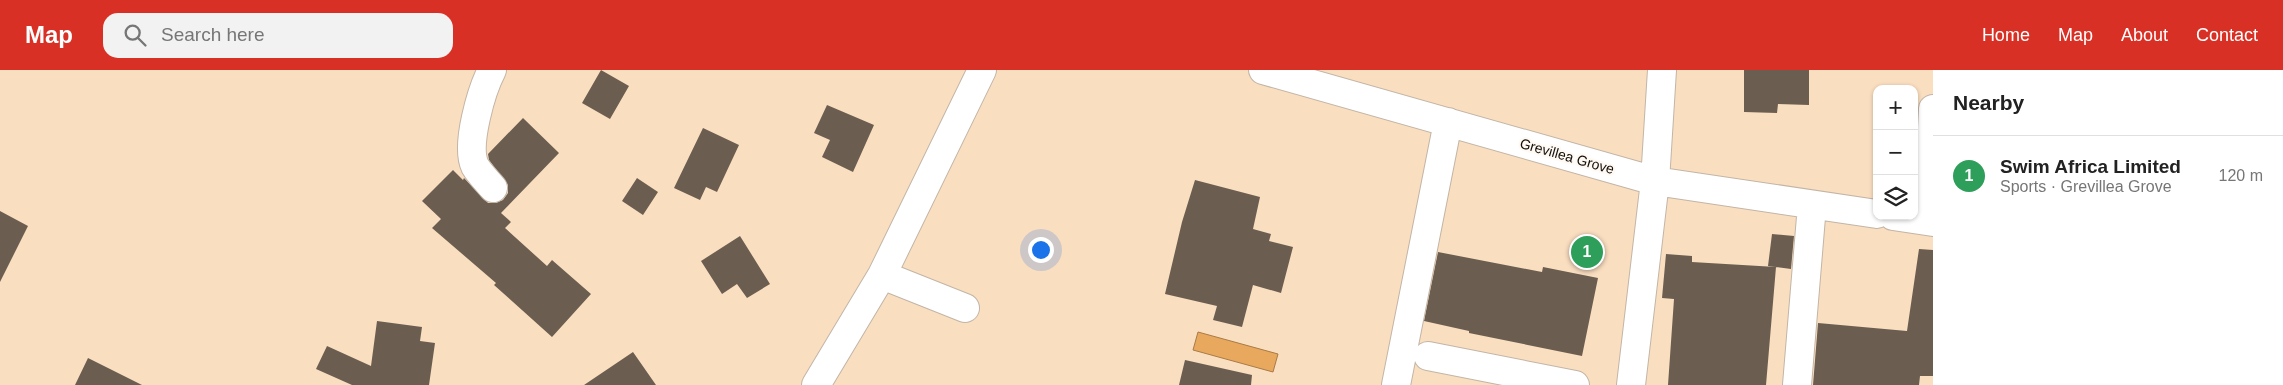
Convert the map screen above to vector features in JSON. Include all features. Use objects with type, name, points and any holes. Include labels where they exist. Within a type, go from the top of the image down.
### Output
[{"type":"street","points":[[492,70],[484,86],[475,124],[473,146],[475,165],[493,188]]},
{"type":"street","points":[[816,385],[882,275],[982,70]]},
{"type":"street","name":"Grevillea Grove","points":[[1263,70],[1655,181],[1873,213]]},
{"type":"street","points":[[1631,385],[1655,181],[1662,70]]},
{"type":"street","points":[[1930,222],[1933,109]]},
{"type":"street","points":[[1396,385],[1448,122]]},
{"type":"street","points":[[1797,385],[1812,205]]},
{"type":"street","points":[[882,275],[965,308]]},
{"type":"street","points":[[1428,356],[1575,385]]},
{"type":"shaded area","points":[[0,70],[1933,70],[1933,385],[0,385]]},
{"type":"shaded area","points":[[1198,332],[1278,354],[1273,372],[1193,350]]},
{"type":"building","points":[[601,70],[629,86],[610,119],[582,103]]},
{"type":"building","points":[[1744,70],[1809,70],[1809,105],[1778,104],[1777,113],[1744,112]]},
{"type":"building","points":[[827,105],[874,125],[853,172],[822,157],[830,140],[814,133]]},
{"type":"building","points":[[523,118],[559,153],[501,213],[511,222],[505,228],[547,266],[552,260],[591,294],[552,337],[494,285],[496,283],[432,228],[441,219],[422,201],[453,170],[463,180],[464,178],[488,203],[496,203],[503,200],[508,193],[508,185],[489,160],[488,154]]},
{"type":"building","points":[[703,128],[739,145],[717,192],[706,187],[700,200],[674,188]]},
{"type":"building","points":[[637,178],[658,192],[643,215],[622,201]]},
{"type":"building","points":[[1195,180],[1260,197],[1253,229],[1271,234],[1269,241],[1293,247],[1281,293],[1253,285],[1242,327],[1213,320],[1217,306],[1165,294],[1182,222]]},
{"type":"building","points":[[0,211],[28,226],[0,282]]},
{"type":"building","points":[[1772,234],[1794,236],[1791,269],[1768,266]]},
{"type":"building","points":[[740,236],[770,284],[747,298],[737,284],[722,294],[701,261]]},
{"type":"building","points":[[1919,249],[1933,250],[1933,376],[1920,376],[1919,385],[1813,385],[1818,323],[1907,331]]},
{"type":"building","points":[[1438,252],[1542,272],[1543,267],[1598,278],[1582,356],[1469,333],[1469,331],[1424,321]]},
{"type":"building","points":[[1666,254],[1692,256],[1692,262],[1776,267],[1766,385],[1668,385],[1674,299],[1662,298]]},
{"type":"building","points":[[377,321],[422,327],[420,341],[435,343],[429,385],[352,385],[316,369],[327,346],[371,366]]},
{"type":"building","points":[[633,352],[656,385],[584,385]]},
{"type":"building","points":[[88,358],[142,385],[75,385]]},
{"type":"building","points":[[1185,360],[1252,375],[1251,385],[1179,385]]},
{"type":"place","name":"Swim Africa Limited","points":[[1587,252]]}]
